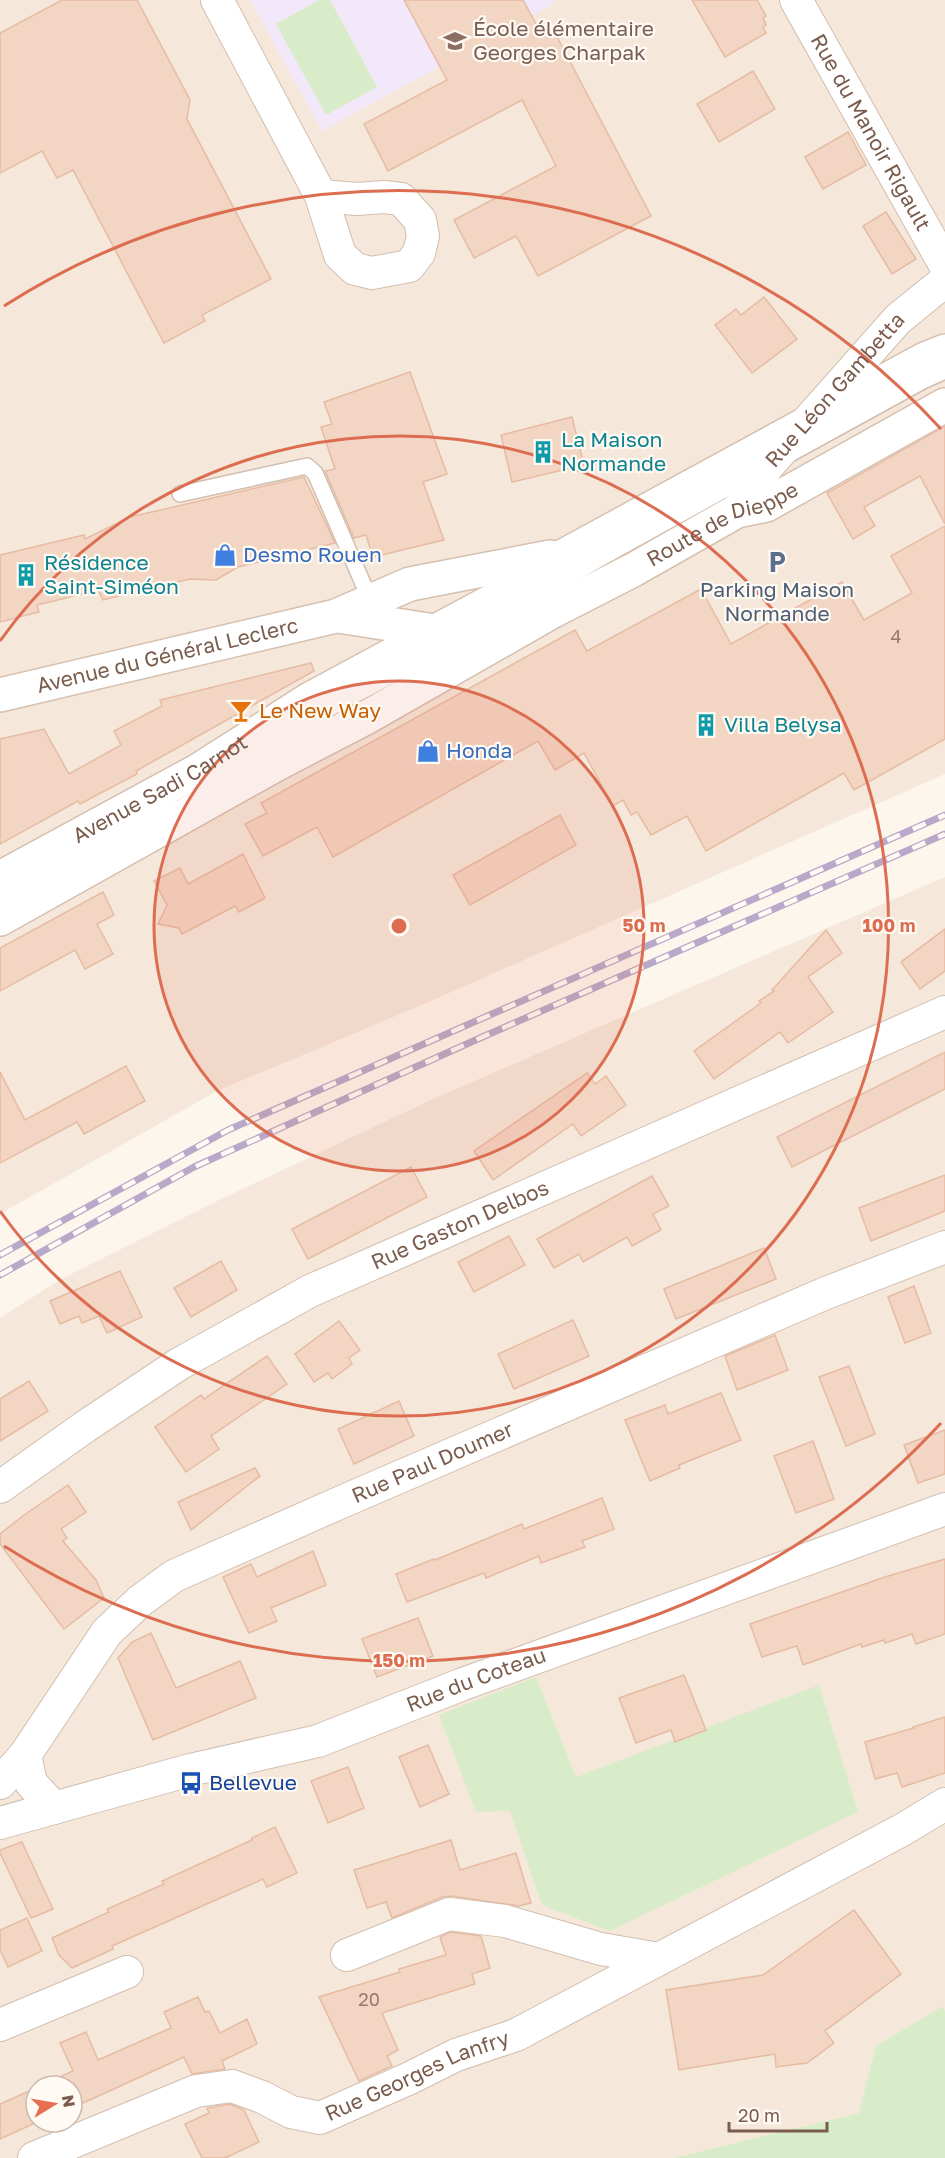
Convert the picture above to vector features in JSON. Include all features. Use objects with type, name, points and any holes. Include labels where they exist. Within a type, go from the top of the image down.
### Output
[{"type":"main road","points":[[358,612],[410,585],[567,554],[925,359],[945,351]]},
{"type":"main road","name":"Route de Dieppe","points":[[498,641],[633,570],[737,511],[766,505],[945,405]]},
{"type":"main road","name":"Avenue Sadi Carnot","points":[[0,878],[199,770],[310,699],[434,630],[501,596],[567,554]]},
{"type":"main road","points":[[358,612],[434,630],[498,641]]},
{"type":"main road","points":[[358,612],[374,638],[376,651],[374,664]]},
{"type":"main road","name":"Avenue du Général Leclerc","points":[[0,695],[358,612]]},
{"type":"main road","name":"Avenue Sadi Carnot","points":[[0,919],[284,760],[369,716],[498,641]]},
{"type":"street","points":[[217,0],[321,196]]},
{"type":"street","name":"Rue du Manoir Rigault","points":[[796,0],[945,265]]},
{"type":"street","name":"Rue Léon Gambetta","points":[[737,511],[767,466],[898,319],[945,281]]},
{"type":"street","name":"Rue Gaston Delbos","points":[[0,1487],[179,1364],[310,1291],[945,1012]]},
{"type":"street","name":"Rue Paul Doumer","points":[[0,1784],[25,1755],[107,1632],[140,1601],[174,1576],[826,1293],[945,1247]]},
{"type":"street","name":"Rue du Coteau","points":[[0,1823],[190,1770],[318,1741],[463,1684],[945,1509]]},
{"type":"street","points":[[25,1755],[31,1783],[54,1808]]},
{"type":"street","name":"Rue Georges Lanfry","points":[[34,2158],[196,2091],[232,2086],[262,2097],[291,2112],[320,2118],[456,2055],[516,2035],[945,1804]]},
{"type":"street","points":[[347,1955],[449,1914],[505,1921],[601,1949],[659,1959]]},
{"type":"street","points":[[0,2025],[127,1972]]},
{"type":"lane","points":[[0,898],[186,796],[329,710],[466,636],[601,558],[945,371]]},
{"type":"lane","points":[[180,494],[307,466],[315,473],[358,612]]},
{"type":"shaded area","points":[[0,0],[945,0],[945,774],[424,1004],[217,1091],[0,1214]]},
{"type":"shaded area","points":[[250,0],[552,0],[554,4],[322,131]]},
{"type":"shaded area","points":[[945,877],[945,2012],[943,2007],[876,2046],[860,2113],[673,2158],[0,2158],[0,1318],[61,1279],[221,1199],[433,1099]]},
{"type":"green space","points":[[319,0],[330,0],[377,87],[326,115],[276,24]]},
{"type":"green space","points":[[536,1677],[576,1777],[819,1685],[858,1812],[610,1931],[542,1905],[510,1811],[476,1812],[439,1715]]},
{"type":"green space","points":[[943,2006],[945,2012],[945,2158],[673,2158],[859,2113],[876,2046]]},
{"type":"building","points":[[62,0],[137,0],[190,100],[187,119],[271,279],[202,315],[205,321],[164,343],[73,170],[57,178],[42,151],[0,173],[0,33]]},
{"type":"building","points":[[404,0],[523,0],[543,37],[554,31],[651,216],[538,276],[516,236],[474,258],[454,220],[556,166],[522,100],[388,171],[364,124],[447,80]]},
{"type":"building","points":[[692,0],[757,0],[766,16],[763,18],[766,25],[763,27],[766,33],[725,57]]},
{"type":"building","points":[[753,71],[775,109],[719,142],[697,104]]},
{"type":"building","points":[[848,132],[866,165],[823,189],[805,157]]},
{"type":"building","points":[[886,212],[916,259],[892,274],[863,226]]},
{"type":"building","points":[[764,297],[797,339],[752,373],[715,325],[736,309],[741,315]]},
{"type":"building","points":[[410,372],[447,474],[423,482],[444,540],[373,557],[366,535],[354,538],[325,471],[335,469],[321,427],[332,424],[324,402]]},
{"type":"building","name":"La Maison Normande","points":[[572,417],[584,465],[512,482],[501,435]]},
{"type":"building","points":[[945,426],[945,524],[920,476],[864,507],[875,526],[853,539],[827,493]]},
{"type":"building","points":[[304,477],[335,543],[238,567],[216,580],[190,579],[103,600],[98,590],[37,605],[39,612],[0,622],[0,555],[84,535],[85,539],[130,517]]},
{"type":"building","points":[[945,526],[945,739],[854,790],[844,773],[706,851],[687,816],[651,835],[637,812],[631,815],[623,800],[613,806],[584,753],[555,770],[538,741],[333,857],[317,827],[263,856],[245,824],[267,813],[261,803],[575,630],[587,651],[701,589],[731,644],[842,582],[864,620],[912,593],[891,556]]},
{"type":"building","points":[[311,663],[314,671],[136,771],[137,774],[80,804],[78,801],[0,844],[0,739],[44,729],[69,774],[121,745],[114,731],[162,706],[160,700]]},
{"type":"building","points":[[560,815],[576,845],[470,905],[453,875]]},
{"type":"building","points":[[243,854],[265,898],[239,912],[235,906],[182,934],[179,928],[158,924],[167,905],[154,881],[180,868],[188,884]]},
{"type":"building","points":[[103,892],[114,915],[97,924],[113,954],[85,969],[75,950],[0,991],[0,948]]},
{"type":"building","points":[[945,929],[945,971],[920,989],[901,962]]},
{"type":"building","points":[[826,930],[842,953],[808,977],[833,1012],[788,1043],[780,1032],[714,1079],[694,1051],[761,1003],[759,1001],[774,991],[772,990]]},
{"type":"building","points":[[945,1052],[945,1089],[792,1167],[777,1137]]},
{"type":"building","points":[[126,1066],[145,1101],[84,1134],[77,1122],[0,1163],[0,1072],[25,1120]]},
{"type":"building","points":[[587,1073],[595,1084],[606,1076],[626,1105],[581,1136],[573,1124],[493,1180],[474,1151]]},
{"type":"building","points":[[411,1167],[427,1197],[308,1259],[292,1229]]},
{"type":"building","points":[[945,1175],[945,1211],[871,1241],[859,1208]]},
{"type":"building","points":[[652,1176],[669,1206],[653,1214],[661,1230],[632,1246],[627,1237],[583,1262],[579,1254],[554,1268],[537,1239]]},
{"type":"building","points":[[509,1236],[525,1265],[474,1292],[458,1262]]},
{"type":"building","points":[[764,1248],[776,1279],[676,1319],[664,1289]]},
{"type":"building","points":[[221,1261],[237,1290],[191,1317],[174,1288]]},
{"type":"building","points":[[120,1271],[142,1317],[107,1333],[99,1316],[82,1323],[79,1316],[60,1324],[50,1301]]},
{"type":"building","points":[[914,1286],[931,1333],[905,1343],[888,1297]]},
{"type":"building","points":[[573,1320],[589,1356],[514,1389],[498,1354]]},
{"type":"building","points":[[339,1321],[360,1350],[349,1358],[352,1364],[332,1379],[328,1373],[314,1382],[295,1354]]},
{"type":"building","points":[[775,1335],[788,1370],[737,1390],[725,1356]]},
{"type":"building","points":[[267,1356],[287,1384],[211,1436],[219,1449],[186,1472],[155,1427],[201,1395],[204,1399]]},
{"type":"building","points":[[849,1366],[875,1434],[846,1446],[819,1377]]},
{"type":"building","points":[[29,1381],[48,1411],[0,1441],[0,1399]]},
{"type":"building","points":[[721,1393],[741,1440],[679,1465],[680,1468],[650,1481],[625,1420],[665,1405],[668,1414]]},
{"type":"building","points":[[399,1401],[414,1436],[354,1464],[338,1429]]},
{"type":"building","points":[[945,1430],[945,1474],[918,1483],[904,1445]]},
{"type":"building","points":[[813,1441],[834,1499],[796,1513],[774,1456]]},
{"type":"building","points":[[255,1468],[260,1476],[191,1530],[178,1502]]},
{"type":"building","points":[[68,1485],[86,1512],[61,1529],[67,1538],[63,1541],[96,1580],[104,1598],[64,1629],[0,1544],[0,1534]]},
{"type":"building","points":[[602,1498],[614,1529],[582,1541],[585,1547],[541,1563],[539,1556],[486,1578],[484,1573],[407,1602],[396,1574],[522,1524],[524,1529]]},
{"type":"building","points":[[313,1551],[326,1585],[271,1608],[277,1621],[249,1633],[223,1577],[251,1564],[257,1577]]},
{"type":"building","points":[[945,1559],[945,1634],[916,1644],[912,1634],[885,1643],[884,1640],[862,1647],[861,1644],[803,1665],[797,1646],[762,1657],[750,1624],[885,1577]]},
{"type":"building","points":[[418,1618],[433,1656],[377,1677],[362,1639]]},
{"type":"building","points":[[151,1633],[176,1688],[240,1661],[256,1698],[153,1740],[118,1658],[132,1642]]},
{"type":"building","points":[[684,1675],[706,1730],[675,1742],[671,1730],[636,1743],[619,1698]]},
{"type":"building","points":[[945,1717],[945,1773],[902,1787],[897,1773],[875,1779],[865,1742]]},
{"type":"building","points":[[428,1745],[449,1794],[420,1807],[399,1757]]},
{"type":"building","points":[[348,1767],[364,1808],[328,1823],[311,1781]]},
{"type":"building","points":[[275,1827],[297,1873],[267,1887],[263,1879],[112,1946],[113,1949],[72,1968],[59,1955],[52,1938],[109,1912],[107,1909],[164,1884],[162,1881],[252,1840]]},
{"type":"building","points":[[451,1840],[460,1870],[516,1853],[531,1903],[519,1906],[451,1896],[442,1897],[392,1918],[386,1902],[367,1908],[354,1870]]},
{"type":"building","points":[[22,1842],[53,1909],[31,1918],[0,1853],[0,1850]]},
{"type":"building","points":[[854,1910],[901,1974],[825,2031],[834,2043],[807,2063],[776,2067],[775,2054],[679,2070],[666,1990],[763,1975]]},
{"type":"building","points":[[27,1918],[42,1951],[8,1967],[0,1950],[0,1930]]},
{"type":"building","points":[[451,1932],[481,1936],[490,1968],[472,1974],[475,1984],[382,2013],[398,2050],[387,2056],[392,2066],[359,2081],[319,1997],[446,1955],[440,1937]]},
{"type":"building","points":[[198,1997],[205,2012],[209,2011],[220,2033],[247,2019],[257,2044],[222,2061],[225,2069],[192,2074],[184,2057],[84,2103],[84,2074],[66,2074],[73,2071],[60,2043],[86,2032],[98,2060],[171,2028],[164,2012]]},
{"type":"building","points":[[24,2093],[24,2128],[0,2139],[0,2104]]},
{"type":"building","points":[[230,2104],[244,2110],[259,2142],[225,2158],[202,2158],[185,2124],[209,2113],[207,2108]]},
{"type":"railway","points":[[0,1255],[228,1130],[945,815]]},
{"type":"railway","points":[[0,1275],[194,1167],[480,1038],[945,834]]},
{"type":"place","name":"École élémentaire Georges Charpak","points":[[455,41]]},
{"type":"place","name":"La Maison Normande","points":[[543,452]]},
{"type":"place","name":"Desmo Rouen","points":[[225,555]]},
{"type":"place","name":"Parking Maison Normande","points":[[777,562]]},
{"type":"place","name":"Résidence Saint-Siméon","points":[[26,575]]},
{"type":"place","name":"Le New Way","points":[[241,711]]},
{"type":"place","name":"Villa Belysa","points":[[706,725]]},
{"type":"place","name":"Honda","points":[[428,751]]},
{"type":"place","name":"Bellevue","points":[[191,1783]]}]
